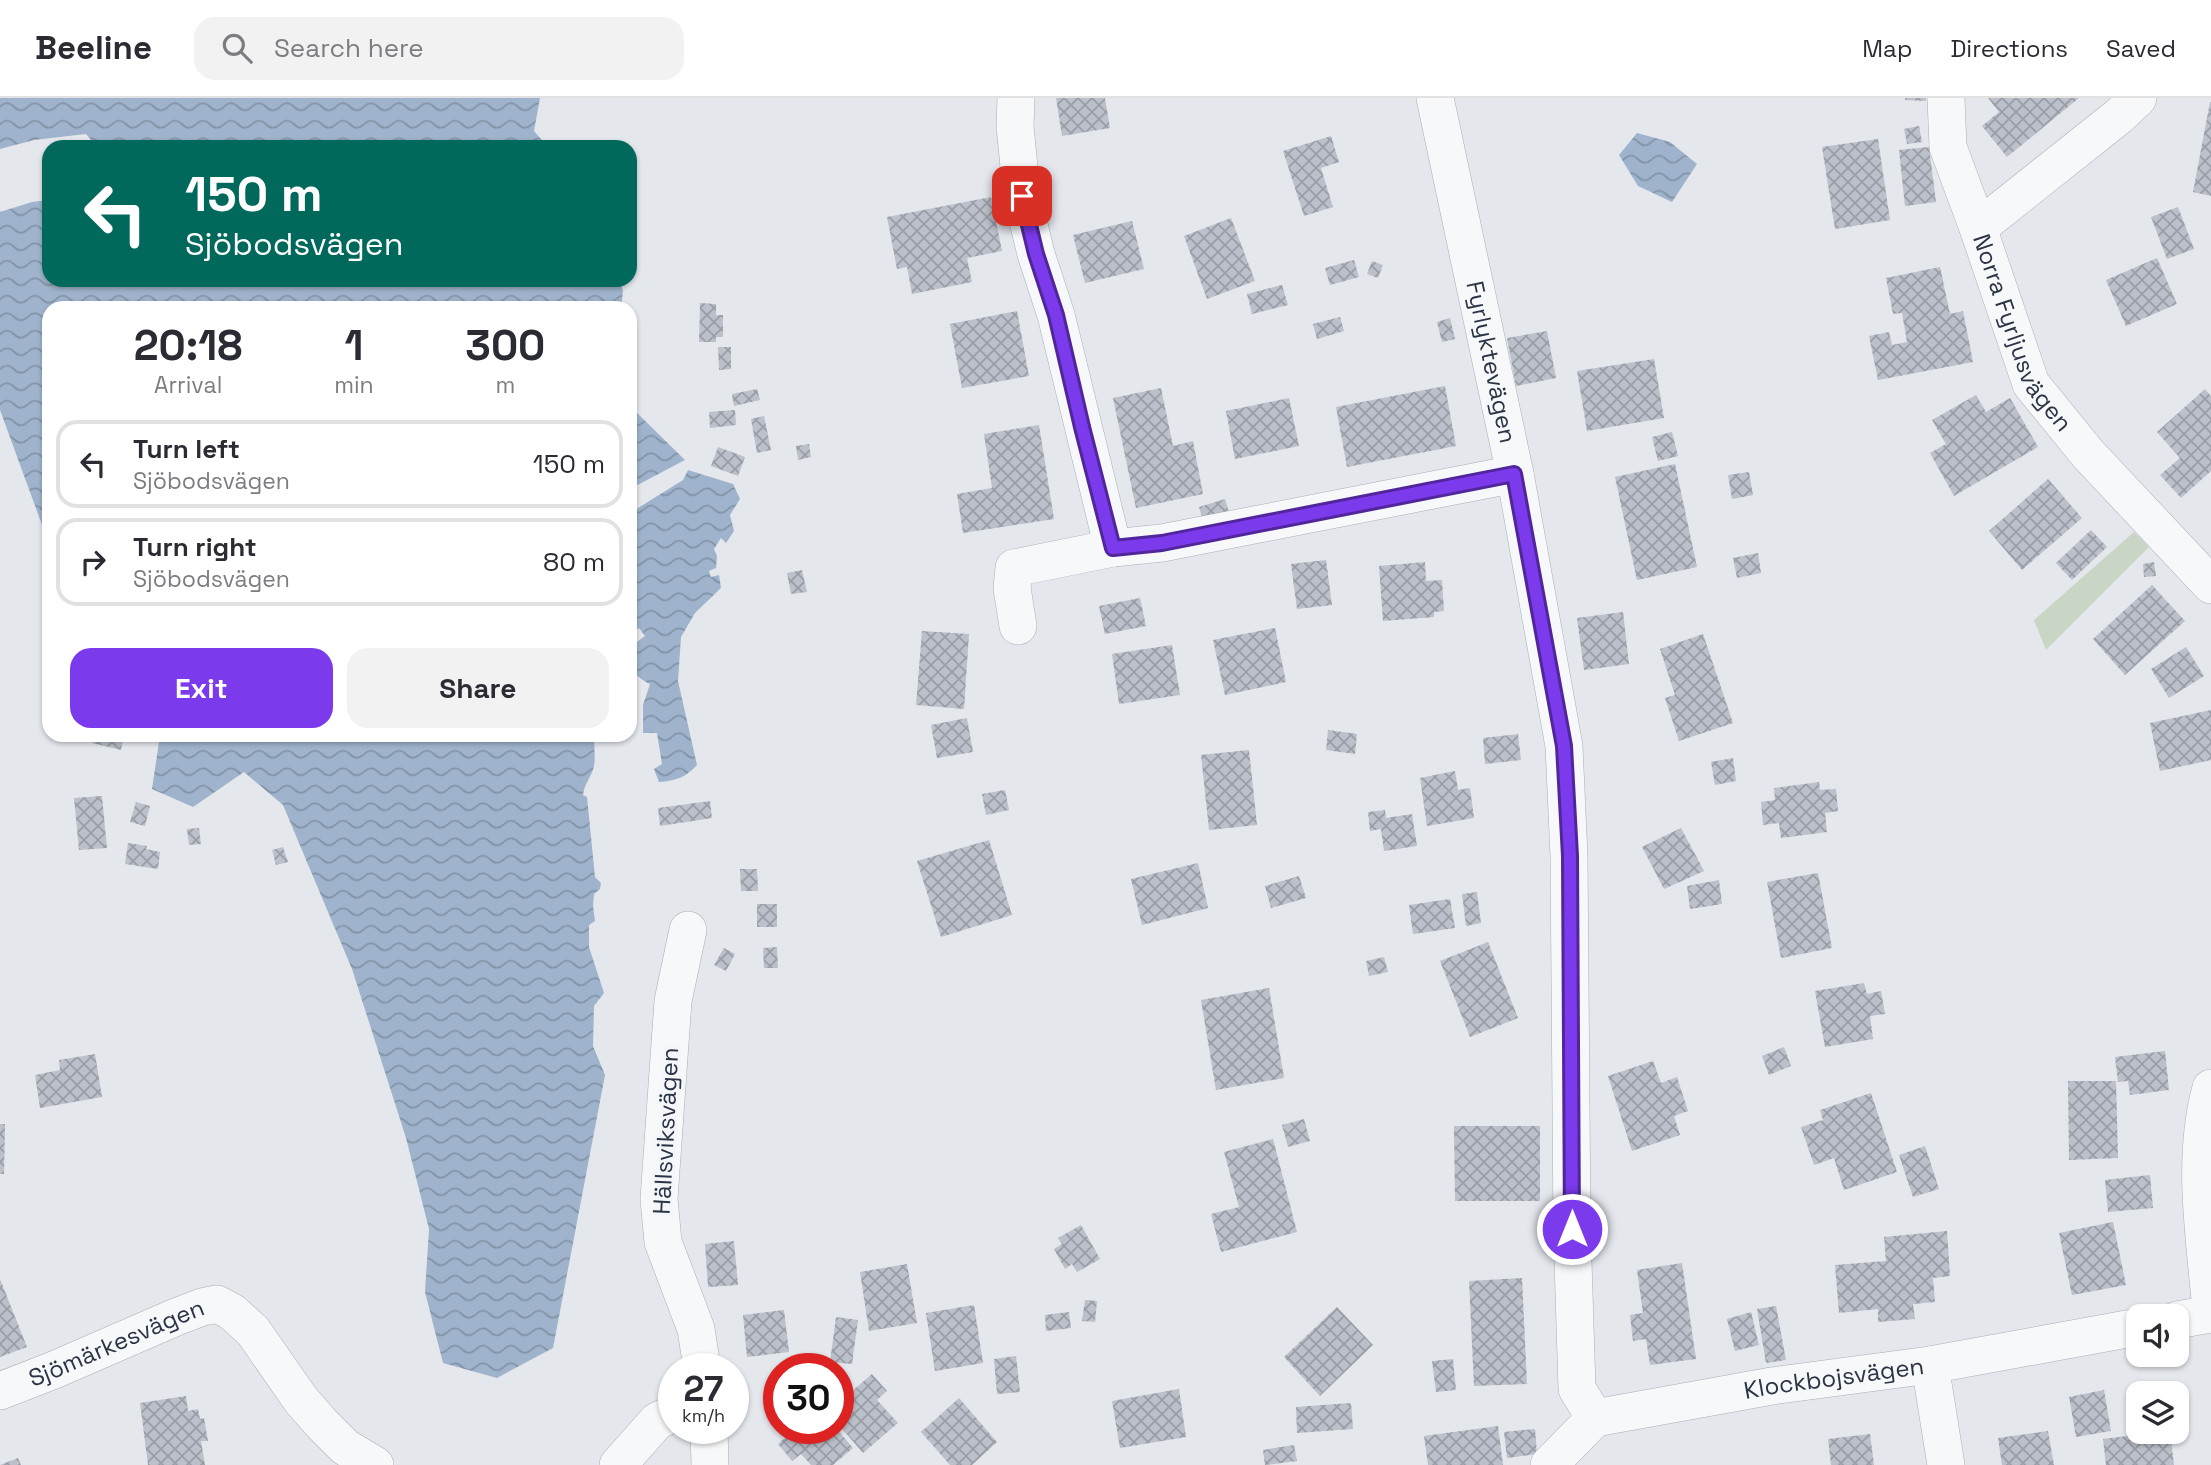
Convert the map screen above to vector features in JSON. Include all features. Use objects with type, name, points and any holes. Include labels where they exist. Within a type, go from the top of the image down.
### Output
[{"type":"street","points":[[1016,98],[1015,127],[1022,196],[1036,254],[1056,315],[1113,548]]},
{"type":"street","name":"Fyrlyktevägen","points":[[1435,98],[1514,474],[1564,746],[1570,856],[1572,1229],[1577,1389],[1595,1418]]},
{"type":"street","points":[[1946,98],[1948,147],[1979,228]]},
{"type":"street","name":"Norra Fyrljusvägen","points":[[2138,98],[2119,117],[1979,228],[2031,384],[2088,454],[2211,586]]},
{"type":"street","points":[[1018,626],[1012,588],[1014,568],[1113,548],[1162,543],[1514,474]]},
{"type":"street","name":"Hällsviksvägen","points":[[688,930],[673,1001],[659,1199],[663,1242],[696,1329],[700,1353]]},
{"type":"street","points":[[2189,1317],[2211,1312],[2200,1180],[2202,1138],[2211,1088]]},
{"type":"street","name":"Sjömärkesvägen","points":[[0,1391],[176,1317],[217,1304],[232,1312],[253,1331],[301,1399],[323,1425],[345,1447],[375,1465]]},
{"type":"street","name":"Klockbojsvägen","points":[[1595,1418],[1772,1386],[1930,1365],[2126,1329]]},
{"type":"street","points":[[1930,1365],[1946,1465]]},
{"type":"street","points":[[1549,1465],[1595,1418]]},
{"type":"street","points":[[618,1465],[658,1421]]},
{"type":"street","points":[[709,1444],[710,1465]]},
{"type":"green space","points":[[2134,532],[2149,547],[2046,650],[2034,620]]},
{"type":"water","points":[[0,98],[540,98],[534,131],[542,140],[91,140],[86,134],[34,140],[0,149]]},
{"type":"water","points":[[1637,133],[1670,142],[1697,164],[1672,202],[1638,186],[1619,155]]},
{"type":"water","points":[[42,201],[42,287],[622,287],[622,301],[42,301],[42,525],[0,410],[0,212]]},
{"type":"water","points":[[637,413],[685,460],[637,485]]},
{"type":"water","points":[[688,470],[733,484],[740,499],[730,515],[734,531],[726,543],[721,538],[714,549],[717,556],[716,568],[709,571],[711,577],[719,575],[721,588],[695,613],[681,637],[678,681],[697,765],[680,778],[659,782],[654,769],[662,764],[657,733],[643,733],[643,705],[650,684],[637,676],[637,642],[645,636],[639,628],[637,629],[637,509],[683,480]]},
{"type":"water","points":[[159,742],[595,742],[594,766],[583,795],[587,797],[595,877],[601,883],[600,889],[594,894],[595,921],[589,925],[589,947],[604,993],[594,1006],[593,1046],[605,1075],[553,1348],[497,1378],[443,1363],[425,1292],[429,1229],[406,1138],[352,969],[283,805],[244,772],[193,807],[152,789]]},
{"type":"building","points":[[1056,98],[1105,98],[1110,128],[1062,136]]},
{"type":"building","points":[[1926,98],[1926,101],[1905,100]]},
{"type":"building","points":[[1988,98],[2079,98],[2007,157],[1982,126],[1999,112]]},
{"type":"building","points":[[2211,102],[2211,196],[2193,192]]},
{"type":"building","points":[[1919,126],[1922,142],[1907,144],[1904,129]]},
{"type":"building","points":[[1331,136],[1339,162],[1321,168],[1333,207],[1304,216],[1283,151]]},
{"type":"building","points":[[1878,139],[1890,220],[1835,229],[1822,147]]},
{"type":"building","points":[[1929,147],[1936,202],[1905,206],[1899,150]]},
{"type":"building","points":[[991,197],[1002,251],[967,258],[972,282],[912,294],[907,267],[897,269],[887,217]]},
{"type":"building","points":[[2178,207],[2194,249],[2167,259],[2151,217]]},
{"type":"building","points":[[1231,218],[1255,281],[1207,299],[1184,236]]},
{"type":"building","points":[[1132,221],[1144,269],[1085,283],[1073,235]]},
{"type":"building","points":[[2157,258],[2177,304],[2126,326],[2106,280]]},
{"type":"building","points":[[1354,260],[1359,277],[1330,285],[1325,268]]},
{"type":"building","points":[[1372,261],[1383,265],[1378,278],[1367,274]]},
{"type":"building","points":[[1940,267],[1950,314],[1963,311],[1973,362],[1878,380],[1869,336],[1889,332],[1892,345],[1907,342],[1902,313],[1893,314],[1886,278]]},
{"type":"building","points":[[1282,285],[1288,305],[1252,314],[1247,294]]},
{"type":"building","points":[[700,303],[716,304],[716,315],[723,315],[723,337],[716,337],[716,342],[699,342]]},
{"type":"building","points":[[1017,311],[1029,376],[962,388],[950,324]]},
{"type":"building","points":[[1340,317],[1344,331],[1317,339],[1313,324]]},
{"type":"building","points":[[1450,318],[1455,339],[1442,342],[1437,322]]},
{"type":"building","points":[[1547,331],[1556,378],[1516,386],[1507,338]]},
{"type":"building","points":[[718,347],[731,347],[731,369],[719,370]]},
{"type":"building","points":[[1654,359],[1664,418],[1587,431],[1577,371]]},
{"type":"building","points":[[1445,386],[1456,446],[1347,467],[1336,407]]},
{"type":"building","points":[[1161,388],[1173,446],[1193,441],[1203,494],[1136,508],[1113,398]]},
{"type":"building","points":[[757,389],[760,400],[734,406],[732,394]]},
{"type":"building","points":[[2205,389],[2211,396],[2211,471],[2181,498],[2160,475],[2180,458],[2157,432]]},
{"type":"building","points":[[1976,395],[1986,412],[2010,398],[2038,447],[1954,496],[1930,453],[1946,444],[1932,420]]},
{"type":"building","points":[[1289,398],[1299,446],[1235,459],[1226,411]]},
{"type":"building","points":[[735,410],[736,425],[710,428],[709,412]]},
{"type":"building","points":[[764,416],[771,450],[757,453],[751,419]]},
{"type":"building","points":[[1039,425],[1054,519],[963,533],[957,494],[992,488],[984,434]]},
{"type":"building","points":[[1672,432],[1678,456],[1658,461],[1652,437]]},
{"type":"building","points":[[809,444],[811,457],[798,460],[796,446]]},
{"type":"building","points":[[718,447],[745,457],[738,476],[711,466]]},
{"type":"building","points":[[1675,464],[1697,567],[1637,580],[1615,477]]},
{"type":"building","points":[[1749,472],[1753,495],[1732,499],[1728,475]]},
{"type":"building","points":[[2048,479],[2082,518],[2022,570],[1989,531]]},
{"type":"building","points":[[1225,499],[1229,512],[1203,520],[1199,507]]},
{"type":"building","points":[[2091,530],[2107,547],[2072,580],[2056,563]]},
{"type":"building","points":[[1758,553],[1761,573],[1737,578],[1733,558]]},
{"type":"building","points":[[1326,560],[1332,605],[1297,609],[1291,564]]},
{"type":"building","points":[[1425,562],[1426,581],[1442,580],[1444,611],[1434,612],[1434,617],[1383,621],[1379,566]]},
{"type":"building","points":[[2154,562],[2156,576],[2144,577],[2143,564]]},
{"type":"building","points":[[802,570],[807,592],[791,594],[787,573]]},
{"type":"building","points":[[2152,585],[2185,621],[2125,675],[2093,639]]},
{"type":"building","points":[[1140,598],[1146,626],[1105,634],[1099,606]]},
{"type":"building","points":[[1623,612],[1629,664],[1584,670],[1577,618]]},
{"type":"building","points":[[1275,628],[1286,682],[1225,695],[1213,640]]},
{"type":"building","points":[[922,631],[969,634],[964,709],[916,705]]},
{"type":"building","points":[[1703,634],[1733,723],[1679,741],[1665,698],[1675,695],[1660,649]]},
{"type":"building","points":[[1172,645],[1180,695],[1119,704],[1112,654]]},
{"type":"building","points":[[2186,647],[2204,676],[2169,698],[2151,669]]},
{"type":"building","points":[[2211,710],[2211,760],[2160,771],[2150,723]]},
{"type":"building","points":[[967,718],[973,752],[937,758],[931,725]]},
{"type":"building","points":[[1328,730],[1357,734],[1355,754],[1326,750]]},
{"type":"building","points":[[1518,734],[1521,760],[1485,764],[1483,738]]},
{"type":"building","points":[[92,742],[123,742],[121,750]]},
{"type":"building","points":[[1249,750],[1257,825],[1209,830],[1201,755]]},
{"type":"building","points":[[1733,758],[1736,781],[1715,785],[1711,762]]},
{"type":"building","points":[[1455,771],[1458,790],[1470,788],[1474,818],[1427,826],[1420,778]]},
{"type":"building","points":[[1819,782],[1820,790],[1836,789],[1838,811],[1825,813],[1827,832],[1781,838],[1779,823],[1763,825],[1761,802],[1775,800],[1774,788]]},
{"type":"building","points":[[1005,790],[1009,810],[986,815],[982,794]]},
{"type":"building","points":[[102,796],[107,848],[79,850],[74,798]]},
{"type":"building","points":[[710,801],[712,818],[660,826],[658,808]]},
{"type":"building","points":[[136,802],[150,806],[145,826],[130,822]]},
{"type":"building","points":[[1385,810],[1386,818],[1412,814],[1417,846],[1384,851],[1381,829],[1370,831],[1368,812]]},
{"type":"building","points":[[199,828],[201,844],[189,845],[187,829]]},
{"type":"building","points":[[1681,828],[1704,871],[1664,889],[1642,847]]},
{"type":"building","points":[[989,840],[1012,915],[941,937],[917,861]]},
{"type":"building","points":[[128,843],[147,846],[146,849],[160,852],[158,869],[125,864]]},
{"type":"building","points":[[283,847],[288,862],[276,865],[272,850]]},
{"type":"building","points":[[1198,863],[1208,908],[1142,925],[1131,879]]},
{"type":"building","points":[[740,869],[757,869],[758,891],[741,891]]},
{"type":"building","points":[[1818,873],[1832,948],[1781,958],[1767,882]]},
{"type":"building","points":[[1299,876],[1306,898],[1271,908],[1265,886]]},
{"type":"building","points":[[1719,880],[1722,904],[1690,909],[1687,886]]},
{"type":"building","points":[[1477,892],[1481,923],[1466,926],[1462,894]]},
{"type":"building","points":[[1450,899],[1455,928],[1413,934],[1409,905]]},
{"type":"building","points":[[757,904],[777,904],[777,927],[757,927]]},
{"type":"building","points":[[1488,942],[1518,1018],[1470,1037],[1440,961]]},
{"type":"building","points":[[777,947],[778,968],[764,968],[763,948]]},
{"type":"building","points":[[724,948],[735,954],[726,971],[714,965]]},
{"type":"building","points":[[1384,957],[1388,972],[1369,976],[1366,961]]},
{"type":"building","points":[[1864,983],[1867,994],[1881,991],[1885,1014],[1870,1016],[1873,1039],[1825,1047],[1815,991]]},
{"type":"building","points":[[1269,988],[1284,1078],[1216,1090],[1201,1000]]},
{"type":"building","points":[[1784,1047],[1791,1066],[1769,1075],[1762,1056]]},
{"type":"building","points":[[2165,1051],[2169,1090],[2130,1095],[2128,1081],[2118,1082],[2115,1057]]},
{"type":"building","points":[[95,1054],[102,1097],[40,1108],[35,1075],[60,1070],[59,1060]]},
{"type":"building","points":[[1653,1061],[1661,1083],[1677,1077],[1688,1111],[1674,1116],[1680,1135],[1632,1151],[1608,1076]]},
{"type":"building","points":[[2068,1081],[2116,1081],[2118,1158],[2069,1160]]},
{"type":"building","points":[[1871,1093],[1897,1172],[1844,1190],[1834,1158],[1814,1165],[1801,1127],[1823,1120],[1820,1110]]},
{"type":"building","points":[[1304,1119],[1310,1141],[1288,1147],[1282,1125]]},
{"type":"building","points":[[0,1124],[5,1124],[4,1174],[0,1174]]},
{"type":"building","points":[[1454,1126],[1540,1126],[1540,1201],[1455,1201]]},
{"type":"building","points":[[1273,1139],[1297,1232],[1221,1252],[1211,1214],[1239,1207],[1224,1152]]},
{"type":"building","points":[[1925,1146],[1939,1189],[1913,1197],[1899,1155]]},
{"type":"building","points":[[2150,1175],[2153,1208],[2108,1212],[2105,1180]]},
{"type":"building","points":[[2113,1222],[2126,1285],[2072,1295],[2059,1233]]},
{"type":"building","points":[[1081,1225],[1100,1259],[1077,1272],[1072,1264],[1065,1269],[1054,1249],[1062,1244],[1058,1238]]},
{"type":"building","points":[[1947,1231],[1950,1276],[1933,1278],[1935,1302],[1913,1304],[1915,1319],[1878,1322],[1878,1309],[1839,1313],[1835,1265],[1886,1261],[1884,1237]]},
{"type":"building","points":[[734,1241],[738,1285],[708,1287],[705,1244]]},
{"type":"building","points":[[1682,1263],[1696,1359],[1650,1365],[1646,1339],[1633,1341],[1630,1315],[1643,1313],[1637,1270]]},
{"type":"building","points":[[907,1264],[917,1323],[869,1331],[860,1272]]},
{"type":"building","points":[[1522,1278],[1527,1384],[1474,1386],[1469,1281]]},
{"type":"building","points":[[0,1279],[27,1347],[0,1357]]},
{"type":"building","points":[[1085,1300],[1097,1301],[1095,1322],[1082,1321]]},
{"type":"building","points":[[974,1305],[983,1363],[935,1371],[926,1313]]},
{"type":"building","points":[[1776,1306],[1786,1360],[1766,1363],[1757,1309]]},
{"type":"building","points":[[1337,1307],[1373,1345],[1320,1396],[1284,1357]]},
{"type":"building","points":[[784,1310],[789,1352],[749,1357],[743,1315]]},
{"type":"building","points":[[1069,1312],[1071,1328],[1046,1331],[1045,1315]]},
{"type":"building","points":[[1751,1312],[1759,1345],[1735,1351],[1727,1319]]},
{"type":"building","points":[[836,1317],[858,1320],[854,1353],[831,1353]]},
{"type":"building","points":[[1016,1356],[1020,1392],[997,1394],[994,1359]]},
{"type":"building","points":[[1453,1359],[1456,1390],[1436,1392],[1432,1361]]},
{"type":"building","points":[[872,1374],[887,1391],[877,1400],[898,1423],[863,1453],[854,1443],[854,1389]]},
{"type":"building","points":[[1179,1389],[1186,1437],[1120,1448],[1112,1401]]},
{"type":"building","points":[[2104,1390],[2111,1431],[2076,1437],[2069,1397]]},
{"type":"building","points":[[186,1396],[188,1411],[198,1409],[200,1419],[204,1418],[208,1441],[201,1441],[205,1465],[148,1465],[140,1403]]},
{"type":"building","points":[[959,1398],[997,1442],[972,1465],[950,1465],[921,1432]]},
{"type":"building","points":[[1351,1403],[1353,1429],[1297,1433],[1296,1407]]},
{"type":"building","points":[[1498,1426],[1503,1465],[1428,1465],[1424,1436]]},
{"type":"building","points":[[1535,1429],[1537,1454],[1507,1458],[1504,1432]]},
{"type":"building","points":[[2048,1431],[2054,1465],[2002,1465],[1998,1438]]},
{"type":"building","points":[[1870,1434],[1874,1465],[1831,1465],[1828,1439]]},
{"type":"building","points":[[2126,1436],[2126,1444],[2171,1444],[2174,1465],[2106,1465],[2103,1439]]},
{"type":"building","points":[[778,1444],[850,1444],[853,1448],[833,1465],[811,1465],[801,1454],[792,1461]]},
{"type":"building","points":[[1294,1445],[1297,1461],[1265,1465],[1263,1450]]},
{"type":"building","points":[[18,1458],[21,1465],[0,1465]]},
{"type":"route","points":[[1022,196],[1036,254],[1056,315],[1113,548],[1162,543],[1514,474],[1564,746],[1570,856],[1572,1229]]}]
